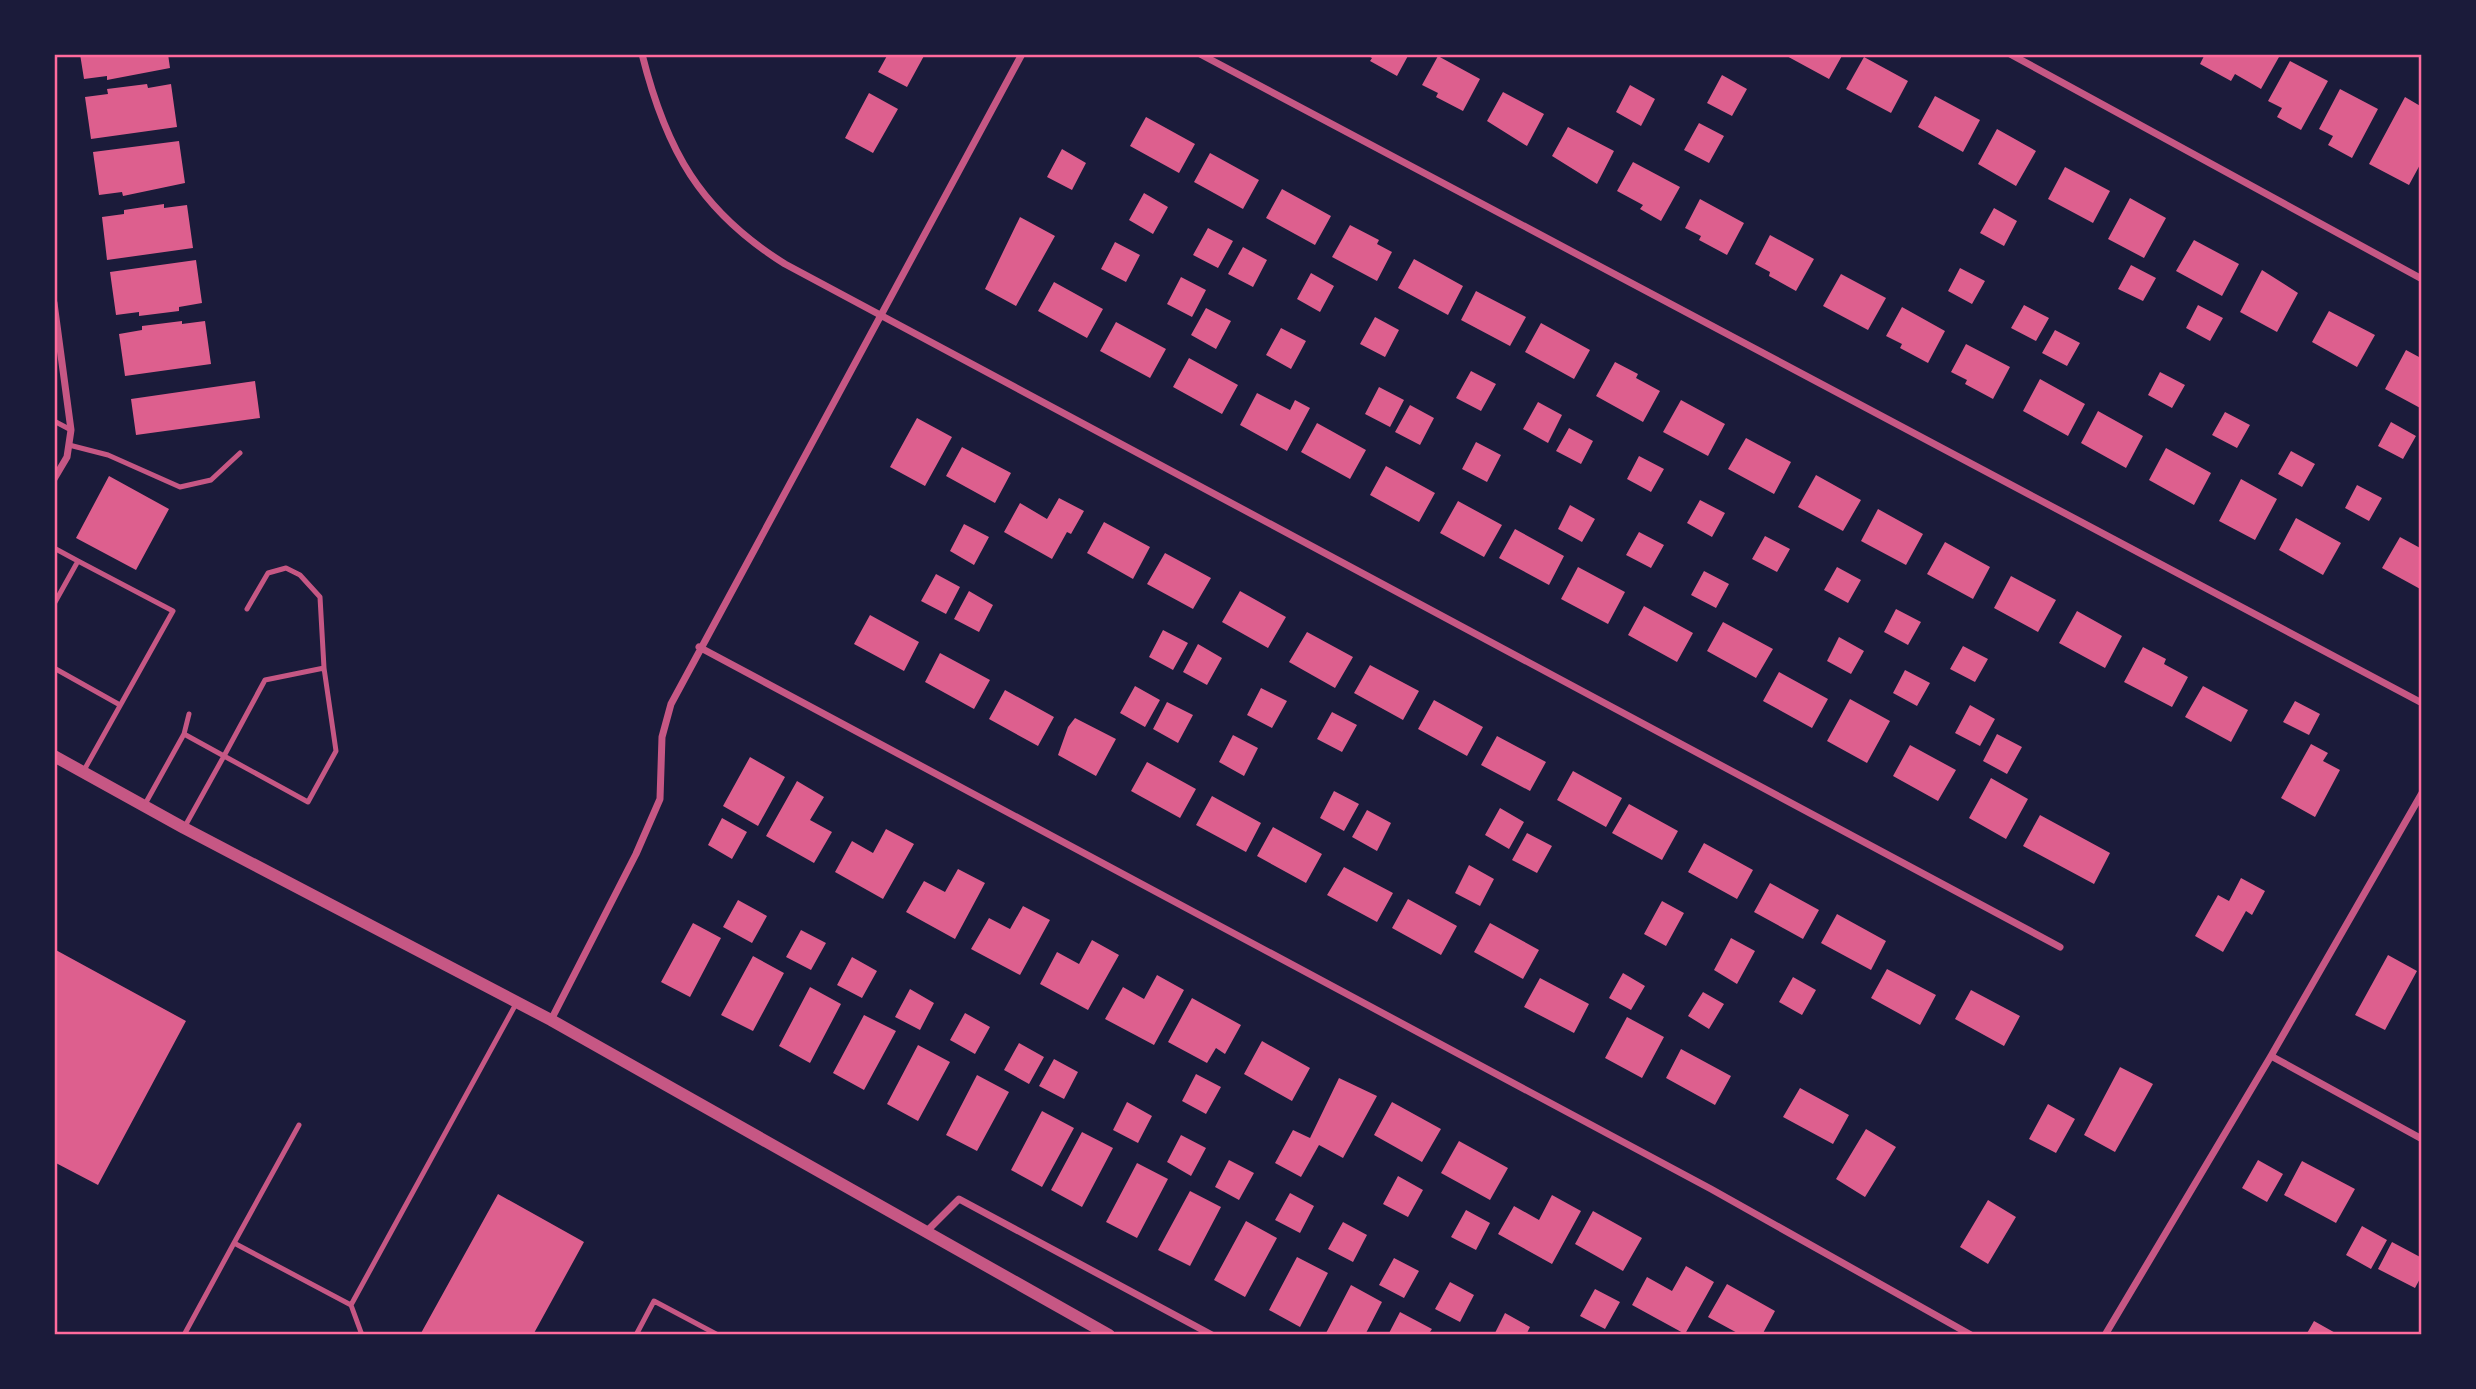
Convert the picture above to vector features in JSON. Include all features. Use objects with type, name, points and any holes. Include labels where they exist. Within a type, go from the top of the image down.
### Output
[{"type":"street","points":[[642,54],[650,87],[680,162],[726,219],[749,242],[785,264],[2060,947]]},
{"type":"street","points":[[551,1020],[636,855],[660,799],[665,726],[671,704],[699,647],[1022,54]]},
{"type":"street","points":[[1200,54],[2422,703]]},
{"type":"street","points":[[2010,54],[2422,279]]},
{"type":"street","points":[[54,303],[71,430],[67,457],[54,479]]},
{"type":"street","points":[[699,647],[1711,1189],[1970,1335]]},
{"type":"street","points":[[54,756],[184,828],[551,1020],[1109,1335]]},
{"type":"street","points":[[2105,1335],[2271,1056],[2422,793]]},
{"type":"street","points":[[2271,1056],[2422,1139]]},
{"type":"street","points":[[927,1231],[959,1199],[1212,1335]]},
{"type":"lane","points":[[54,421],[71,430]]},
{"type":"lane","points":[[69,445],[108,455],[180,487],[211,480],[240,453]]},
{"type":"lane","points":[[54,548],[173,611],[83,772]]},
{"type":"lane","points":[[54,604],[78,561]]},
{"type":"lane","points":[[184,734],[308,802],[337,751],[324,668],[320,597],[300,575],[286,568],[268,573],[247,609]]},
{"type":"lane","points":[[54,668],[120,705]]},
{"type":"lane","points":[[184,828],[264,680],[324,668]]},
{"type":"lane","points":[[144,806],[184,734],[190,715]]},
{"type":"lane","points":[[351,1305],[517,1002]]},
{"type":"lane","points":[[184,1335],[299,1125]]},
{"type":"lane","points":[[234,1243],[351,1305],[362,1335]]},
{"type":"lane","points":[[636,1335],[654,1301],[718,1335]]},
{"type":"building","points":[[80,54],[168,54],[170,68],[107,80],[107,76],[84,79]]},
{"type":"building","points":[[888,54],[925,54],[907,87],[878,72]]},
{"type":"building","points":[[1365,54],[1409,54],[1397,76],[1370,61],[1372,58]]},
{"type":"building","points":[[1783,54],[1843,54],[1829,79]]},
{"type":"building","points":[[2205,54],[2274,54],[2279,57],[2261,89],[2235,74],[2231,81],[2200,64]]},
{"type":"building","points":[[1438,56],[1480,79],[1463,111],[1436,97],[1438,93],[1422,85]]},
{"type":"building","points":[[1864,57],[1908,81],[1891,113],[1846,89]]},
{"type":"building","points":[[2290,61],[2328,81],[2301,130],[2277,117],[2282,108],[2268,101]]},
{"type":"building","points":[[1722,75],[1747,89],[1732,116],[1707,103]]},
{"type":"building","points":[[147,84],[148,88],[171,84],[177,127],[91,139],[85,97],[108,94],[107,89]]},
{"type":"building","points":[[1630,85],[1655,99],[1641,126],[1616,112]]},
{"type":"building","points":[[2340,89],[2378,109],[2352,158],[2328,145],[2333,136],[2319,129]]},
{"type":"building","points":[[1503,92],[1544,114],[1527,146],[1487,121]]},
{"type":"building","points":[[869,93],[898,109],[873,153],[845,138]]},
{"type":"building","points":[[1935,96],[1980,120],[1963,152],[1918,127]]},
{"type":"building","points":[[2405,97],[2422,107],[2422,161],[2409,185],[2369,164]]},
{"type":"building","points":[[1146,117],[1195,144],[1179,173],[1130,146]]},
{"type":"building","points":[[1699,123],[1724,136],[1709,163],[1684,150]]},
{"type":"building","points":[[1568,127],[1614,151],[1597,184],[1552,156]]},
{"type":"building","points":[[1997,129],[2036,151],[2016,186],[1978,164]]},
{"type":"building","points":[[179,141],[185,183],[123,196],[122,192],[99,195],[93,152]]},
{"type":"building","points":[[1062,149],[1086,163],[1072,190],[1047,177]]},
{"type":"building","points":[[1210,153],[1259,180],[1243,209],[1194,182]]},
{"type":"building","points":[[1633,162],[1680,187],[1661,221],[1640,209],[1643,205],[1617,191]]},
{"type":"building","points":[[2065,167],[2110,191],[2093,223],[2048,199]]},
{"type":"building","points":[[1282,189],[1331,216],[1315,245],[1266,218]]},
{"type":"building","points":[[1144,193],[1168,207],[1153,234],[1129,220]]},
{"type":"building","points":[[2130,198],[2166,218],[2144,258],[2108,239]]},
{"type":"building","points":[[1700,199],[1744,223],[1727,255],[1699,240],[1701,236],[1685,228]]},
{"type":"building","points":[[164,204],[164,208],[187,205],[193,248],[107,260],[102,217],[124,214],[124,210]]},
{"type":"building","points":[[1994,208],[2017,221],[2004,246],[1980,233]]},
{"type":"building","points":[[1020,217],[1055,236],[1016,306],[985,289]]},
{"type":"building","points":[[1350,225],[1379,240],[1377,244],[1392,252],[1377,281],[1332,257]]},
{"type":"building","points":[[1208,228],[1233,241],[1218,268],[1193,255]]},
{"type":"building","points":[[1770,235],[1814,259],[1796,291],[1769,276],[1770,272],[1755,264]]},
{"type":"building","points":[[2194,240],[2239,264],[2222,296],[2176,271]]},
{"type":"building","points":[[1115,242],[1140,255],[1126,282],[1101,269]]},
{"type":"building","points":[[1243,247],[1267,260],[1253,287],[1228,274]]},
{"type":"building","points":[[1414,259],[1463,286],[1448,315],[1398,288]]},
{"type":"building","points":[[196,260],[202,303],[179,307],[179,311],[139,316],[139,312],[116,315],[110,272]]},
{"type":"building","points":[[2131,265],[2156,278],[2143,301],[2118,289]]},
{"type":"building","points":[[1960,268],[1985,281],[1972,304],[1948,291]]},
{"type":"building","points":[[2262,270],[2298,293],[2277,332],[2240,312]]},
{"type":"building","points":[[1311,273],[1334,286],[1320,312],[1297,299]]},
{"type":"building","points":[[1841,274],[1886,298],[1868,330],[1823,306]]},
{"type":"building","points":[[1181,277],[1206,290],[1192,317],[1167,304]]},
{"type":"building","points":[[1054,282],[1103,309],[1087,338],[1038,311]]},
{"type":"building","points":[[1476,291],[1526,317],[1510,346],[1461,320]]},
{"type":"building","points":[[2024,305],[2049,318],[2036,341],[2011,328]]},
{"type":"building","points":[[2198,305],[2223,318],[2210,341],[2186,328]]},
{"type":"building","points":[[1902,307],[1945,331],[1928,363],[1900,348],[1902,344],[1886,336]]},
{"type":"building","points":[[1206,308],[1231,321],[1216,349],[1191,335]]},
{"type":"building","points":[[2329,311],[2375,335],[2357,367],[2312,342]]},
{"type":"building","points":[[1375,317],[1399,330],[1385,357],[1360,344]]},
{"type":"building","points":[[182,321],[182,324],[205,321],[211,364],[125,376],[119,334],[142,330],[142,326]]},
{"type":"building","points":[[1116,322],[1166,349],[1150,378],[1100,351]]},
{"type":"building","points":[[1541,323],[1590,350],[1574,379],[1525,352]]},
{"type":"building","points":[[1281,328],[1306,341],[1291,369],[1266,355]]},
{"type":"building","points":[[2055,330],[2080,343],[2067,366],[2042,353]]},
{"type":"building","points":[[1966,344],[2010,367],[1993,399],[1965,384],[1967,380],[1951,372]]},
{"type":"building","points":[[2406,350],[2419,357],[2422,352],[2422,409],[2385,389]]},
{"type":"building","points":[[1189,358],[1238,385],[1222,414],[1173,387]]},
{"type":"building","points":[[1615,362],[1638,374],[1636,378],[1660,391],[1643,422],[1596,396]]},
{"type":"building","points":[[1471,371],[1496,384],[1481,411],[1456,398]]},
{"type":"building","points":[[2160,372],[2185,385],[2172,408],[2148,395]]},
{"type":"building","points":[[2040,379],[2085,404],[2068,436],[2023,411]]},
{"type":"building","points":[[255,381],[260,418],[136,435],[131,399]]},
{"type":"building","points":[[1379,387],[1404,400],[1390,427],[1365,414]]},
{"type":"building","points":[[1257,393],[1290,410],[1295,400],[1310,408],[1287,451],[1240,425]]},
{"type":"building","points":[[1681,400],[1725,424],[1708,456],[1663,432]]},
{"type":"building","points":[[1538,402],[1562,415],[1548,443],[1523,429]]},
{"type":"building","points":[[1410,405],[1434,418],[1420,445],[1395,432]]},
{"type":"building","points":[[2098,411],[2143,436],[2126,468],[2081,443]]},
{"type":"building","points":[[2225,412],[2250,425],[2237,448],[2212,435]]},
{"type":"building","points":[[917,418],[952,437],[925,486],[890,467]]},
{"type":"building","points":[[2391,422],[2416,436],[2403,459],[2378,446]]},
{"type":"building","points":[[1317,423],[1366,450],[1350,479],[1301,452]]},
{"type":"building","points":[[1569,428],[1593,441],[1581,464],[1556,451]]},
{"type":"building","points":[[1746,438],[1791,462],[1774,494],[1728,469]]},
{"type":"building","points":[[1476,442],[1501,455],[1487,482],[1462,469]]},
{"type":"building","points":[[962,447],[1011,473],[995,503],[946,476]]},
{"type":"building","points":[[2166,448],[2211,473],[2194,505],[2149,480]]},
{"type":"building","points":[[2291,451],[2315,464],[2302,487],[2278,474]]},
{"type":"building","points":[[1639,456],[1664,469],[1651,492],[1627,479]]},
{"type":"building","points":[[1386,466],[1435,493],[1419,522],[1370,495]]},
{"type":"building","points":[[1816,475],[1861,500],[1843,531],[1798,507]]},
{"type":"building","points":[[109,476],[169,509],[136,570],[76,538]]},
{"type":"building","points":[[2241,479],[2277,499],[2255,540],[2219,521]]},
{"type":"building","points":[[2357,485],[2382,498],[2369,521],[2345,508]]},
{"type":"building","points":[[1059,498],[1084,511],[1071,534],[1067,532],[1052,559],[1004,532],[1020,503],[1047,519]]},
{"type":"building","points":[[1700,500],[1725,513],[1712,537],[1687,523]]},
{"type":"building","points":[[1458,501],[1502,525],[1484,557],[1440,533]]},
{"type":"building","points":[[1570,505],[1595,519],[1582,542],[1558,529]]},
{"type":"building","points":[[1878,509],[1923,534],[1906,565],[1861,541]]},
{"type":"building","points":[[2296,518],[2341,543],[2323,575],[2279,550]]},
{"type":"building","points":[[1104,522],[1150,547],[1133,579],[1087,553]]},
{"type":"building","points":[[964,524],[989,537],[974,565],[950,551]]},
{"type":"building","points":[[1515,529],[1564,556],[1549,585],[1499,558]]},
{"type":"building","points":[[1639,532],[1664,545],[1651,568],[1626,555]]},
{"type":"building","points":[[1765,536],[1790,549],[1777,572],[1752,559]]},
{"type":"building","points":[[2400,537],[2422,549],[2422,590],[2382,568]]},
{"type":"building","points":[[1945,542],[1990,567],[1973,599],[1927,574]]},
{"type":"building","points":[[1165,553],[1211,578],[1193,609],[1147,584]]},
{"type":"building","points":[[1578,567],[1625,592],[1608,624],[1561,599]]},
{"type":"building","points":[[1837,567],[1861,580],[1848,603],[1824,590]]},
{"type":"building","points":[[1704,571],[1729,584],[1716,608],[1691,595]]},
{"type":"building","points":[[936,574],[960,587],[946,614],[921,601]]},
{"type":"building","points":[[2011,576],[2056,600],[2038,632],[1994,608]]},
{"type":"building","points":[[969,591],[993,605],[979,632],[954,619]]},
{"type":"building","points":[[1240,591],[1286,617],[1268,648],[1222,622]]},
{"type":"building","points":[[1644,606],[1693,633],[1677,662],[1628,635]]},
{"type":"building","points":[[1896,609],[1921,622],[1908,645],[1884,632]]},
{"type":"building","points":[[2077,611],[2122,636],[2105,668],[2059,643]]},
{"type":"building","points":[[870,615],[919,642],[904,671],[854,644]]},
{"type":"building","points":[[1723,622],[1773,649],[1756,678],[1707,651]]},
{"type":"building","points":[[1163,630],[1188,643],[1173,670],[1149,657]]},
{"type":"building","points":[[1307,632],[1353,657],[1335,688],[1289,662]]},
{"type":"building","points":[[1839,637],[1864,651],[1851,674],[1827,661]]},
{"type":"building","points":[[1198,644],[1222,658],[1207,685],[1183,672]]},
{"type":"building","points":[[1963,646],[1988,659],[1975,682],[1950,669]]},
{"type":"building","points":[[2143,647],[2166,659],[2164,664],[2188,677],[2172,707],[2124,682]]},
{"type":"building","points":[[940,653],[990,680],[974,709],[925,682]]},
{"type":"building","points":[[1370,665],[1419,691],[1403,720],[1354,693]]},
{"type":"building","points":[[1905,670],[1930,683],[1917,706],[1893,693]]},
{"type":"building","points":[[1779,672],[1828,699],[1812,728],[1763,701]]},
{"type":"building","points":[[1135,686],[1160,700],[1145,727],[1120,713]]},
{"type":"building","points":[[2203,686],[2248,710],[2231,742],[2185,717]]},
{"type":"building","points":[[1261,688],[1287,701],[1272,728],[1247,715]]},
{"type":"building","points":[[1005,690],[1054,717],[1038,746],[989,719]]},
{"type":"building","points":[[1850,699],[1890,721],[1867,763],[1827,741]]},
{"type":"building","points":[[1434,700],[1483,727],[1467,756],[1418,729]]},
{"type":"building","points":[[2295,701],[2320,714],[2309,735],[2283,722]]},
{"type":"building","points":[[1167,702],[1193,715],[1178,743],[1153,729]]},
{"type":"building","points":[[1970,705],[1995,719],[1980,746],[1955,733]]},
{"type":"building","points":[[1332,712],[1357,725],[1342,752],[1317,739]]},
{"type":"building","points":[[1075,718],[1116,739],[1096,776],[1058,755],[1068,727]]},
{"type":"building","points":[[1997,734],[2022,747],[2007,774],[1983,761]]},
{"type":"building","points":[[1233,735],[1258,748],[1244,776],[1219,762]]},
{"type":"building","points":[[1497,736],[1546,762],[1530,791],[1481,765]]},
{"type":"building","points":[[2311,744],[2328,753],[2323,761],[2340,770],[2315,817],[2281,798]]},
{"type":"building","points":[[1910,745],[1956,770],[1938,801],[1893,776]]},
{"type":"building","points":[[750,757],[785,777],[758,826],[723,806]]},
{"type":"building","points":[[1147,762],[1196,789],[1180,818],[1131,791]]},
{"type":"building","points":[[1573,771],[1622,798],[1606,827],[1557,800]]},
{"type":"building","points":[[1991,778],[2028,799],[2006,839],[1969,818]]},
{"type":"building","points":[[797,781],[824,797],[810,820],[832,832],[814,863],[766,836]]},
{"type":"building","points":[[1334,791],[1359,804],[1344,831],[1320,818]]},
{"type":"building","points":[[1212,796],[1261,823],[1246,852],[1196,825]]},
{"type":"building","points":[[1629,804],[1678,831],[1662,860],[1612,833]]},
{"type":"building","points":[[1500,808],[1524,822],[1509,849],[1485,835]]},
{"type":"building","points":[[1367,810],[1391,823],[1377,851],[1352,837]]},
{"type":"building","points":[[2040,815],[2110,853],[2094,884],[2023,846]]},
{"type":"building","points":[[722,818],[747,832],[732,859],[708,845]]},
{"type":"building","points":[[1273,827],[1322,854],[1306,883],[1257,856]]},
{"type":"building","points":[[886,829],[914,844],[883,899],[835,872],[852,841],[873,853]]},
{"type":"building","points":[[1527,833],[1552,846],[1537,873],[1512,860]]},
{"type":"building","points":[[1704,843],[1753,870],[1737,899],[1688,872]]},
{"type":"building","points":[[1469,865],[1494,879],[1480,906],[1455,893]]},
{"type":"building","points":[[1344,867],[1393,893],[1377,922],[1327,895]]},
{"type":"building","points":[[958,869],[985,883],[955,939],[906,912],[924,881],[945,892]]},
{"type":"building","points":[[2241,878],[2265,891],[2252,915],[2246,911],[2223,952],[2195,936],[2218,895],[2229,901]]},
{"type":"building","points":[[1770,883],[1819,910],[1803,939],[1754,912]]},
{"type":"building","points":[[1408,899],[1457,926],[1441,955],[1392,928]]},
{"type":"building","points":[[738,900],[767,916],[752,943],[723,927]]},
{"type":"building","points":[[1662,901],[1684,913],[1666,946],[1644,934]]},
{"type":"building","points":[[1023,906],[1050,920],[1020,975],[971,949],[989,918],[1010,929]]},
{"type":"building","points":[[1837,914],[1886,941],[1871,970],[1821,943]]},
{"type":"building","points":[[693,923],[721,938],[690,997],[661,982]]},
{"type":"building","points":[[1490,923],[1539,950],[1523,979],[1474,952]]},
{"type":"building","points":[[801,930],[826,943],[811,970],[786,957]]},
{"type":"building","points":[[1731,938],[1755,951],[1737,984],[1714,970]]},
{"type":"building","points":[[1092,940],[1119,955],[1088,1010],[1040,984],[1057,952],[1079,964]]},
{"type":"building","points":[[54,949],[186,1021],[98,1185],[54,1162]]},
{"type":"building","points":[[2388,955],[2417,971],[2385,1030],[2355,1015]]},
{"type":"building","points":[[753,956],[784,973],[753,1031],[721,1015]]},
{"type":"building","points":[[852,957],[877,971],[862,998],[837,985]]},
{"type":"building","points":[[1887,969],[1936,995],[1920,1025],[1871,998]]},
{"type":"building","points":[[1623,973],[1645,986],[1631,1010],[1609,998]]},
{"type":"building","points":[[1157,975],[1184,990],[1154,1045],[1105,1019],[1123,987],[1144,999]]},
{"type":"building","points":[[1793,977],[1816,990],[1802,1015],[1779,1002]]},
{"type":"building","points":[[1540,978],[1589,1004],[1574,1033],[1524,1007]]},
{"type":"building","points":[[810,987],[841,1004],[810,1063],[779,1046]]},
{"type":"building","points":[[910,989],[934,1003],[920,1030],[895,1017]]},
{"type":"building","points":[[1971,990],[2020,1016],[2004,1046],[1955,1019]]},
{"type":"building","points":[[1703,992],[1724,1004],[1709,1029],[1688,1016]]},
{"type":"building","points":[[1192,998],[1241,1025],[1225,1054],[1216,1048],[1207,1063],[1168,1042]]},
{"type":"building","points":[[965,1013],[990,1027],[975,1054],[950,1040]]},
{"type":"building","points":[[864,1015],[896,1031],[864,1090],[833,1073]]},
{"type":"building","points":[[1627,1017],[1664,1037],[1642,1078],[1605,1058]]},
{"type":"building","points":[[1262,1041],[1310,1068],[1292,1101],[1244,1074]]},
{"type":"building","points":[[1019,1043],[1044,1057],[1029,1084],[1004,1070]]},
{"type":"building","points":[[918,1045],[950,1062],[918,1121],[887,1104]]},
{"type":"building","points":[[1681,1049],[1731,1076],[1715,1105],[1666,1078]]},
{"type":"building","points":[[1054,1059],[1078,1072],[1064,1099],[1039,1086]]},
{"type":"building","points":[[2120,1067],[2153,1084],[2115,1152],[2084,1135]]},
{"type":"building","points":[[1196,1074],[1221,1087],[1206,1114],[1182,1101]]},
{"type":"building","points":[[977,1075],[1009,1092],[977,1151],[946,1135]]},
{"type":"building","points":[[1339,1078],[1377,1096],[1343,1158],[1319,1145],[1301,1177],[1275,1163],[1293,1130],[1310,1138]]},
{"type":"building","points":[[1800,1088],[1849,1115],[1833,1144],[1783,1117]]},
{"type":"building","points":[[1127,1102],[1152,1116],[1138,1143],[1113,1130]]},
{"type":"building","points":[[1392,1102],[1441,1129],[1422,1162],[1374,1135]]},
{"type":"building","points":[[2048,1104],[2075,1119],[2056,1153],[2029,1139]]},
{"type":"building","points":[[1042,1111],[1074,1128],[1042,1187],[1011,1170]]},
{"type":"building","points":[[1866,1129],[1896,1147],[1865,1197],[1836,1179]]},
{"type":"building","points":[[1082,1132],[1113,1148],[1082,1207],[1051,1190]]},
{"type":"building","points":[[1181,1135],[1206,1148],[1191,1176],[1167,1162]]},
{"type":"building","points":[[1459,1141],[1508,1168],[1490,1200],[1441,1173]]},
{"type":"building","points":[[1229,1160],[1254,1173],[1239,1200],[1215,1187]]},
{"type":"building","points":[[2258,1160],[2283,1174],[2267,1202],[2242,1188]]},
{"type":"building","points":[[2302,1161],[2355,1189],[2336,1223],[2284,1195]]},
{"type":"building","points":[[1137,1163],[1168,1179],[1137,1238],[1106,1222]]},
{"type":"building","points":[[1398,1176],[1423,1190],[1408,1217],[1383,1204]]},
{"type":"building","points":[[1190,1191],[1221,1207],[1190,1266],[1158,1250]]},
{"type":"building","points":[[1290,1193],[1314,1206],[1300,1233],[1275,1220]]},
{"type":"building","points":[[498,1194],[584,1242],[533,1335],[420,1335]]},
{"type":"building","points":[[1552,1195],[1581,1211],[1552,1264],[1498,1234],[1514,1206],[1539,1220]]},
{"type":"building","points":[[1988,1200],[2016,1217],[1988,1264],[1960,1247]]},
{"type":"building","points":[[1466,1210],[1490,1223],[1476,1250],[1451,1237]]},
{"type":"building","points":[[1593,1211],[1642,1238],[1623,1271],[1575,1244]]},
{"type":"building","points":[[1246,1221],[1277,1238],[1245,1297],[1214,1280]]},
{"type":"building","points":[[1343,1222],[1367,1235],[1353,1262],[1328,1249]]},
{"type":"building","points":[[2362,1226],[2387,1240],[2371,1269],[2346,1255]]},
{"type":"building","points":[[2392,1242],[2422,1258],[2422,1275],[2415,1288],[2378,1269]]},
{"type":"building","points":[[1297,1257],[1328,1273],[1300,1327],[1269,1310]]},
{"type":"building","points":[[1394,1258],[1419,1271],[1404,1298],[1379,1285]]},
{"type":"building","points":[[1686,1266],[1714,1282],[1685,1334],[1632,1305],[1647,1277],[1672,1291]]},
{"type":"building","points":[[1450,1282],[1474,1295],[1460,1322],[1435,1309]]},
{"type":"building","points":[[1727,1284],[1775,1311],[1762,1335],[1741,1335],[1708,1317]]},
{"type":"building","points":[[1351,1285],[1382,1302],[1365,1335],[1325,1335]]},
{"type":"building","points":[[1595,1289],[1620,1302],[1605,1329],[1580,1316]]},
{"type":"building","points":[[1400,1312],[1432,1329],[1428,1335],[1388,1335]]},
{"type":"building","points":[[1505,1313],[1530,1327],[1526,1335],[1494,1335]]},
{"type":"building","points":[[2314,1321],[2339,1335],[2306,1335]]}]
